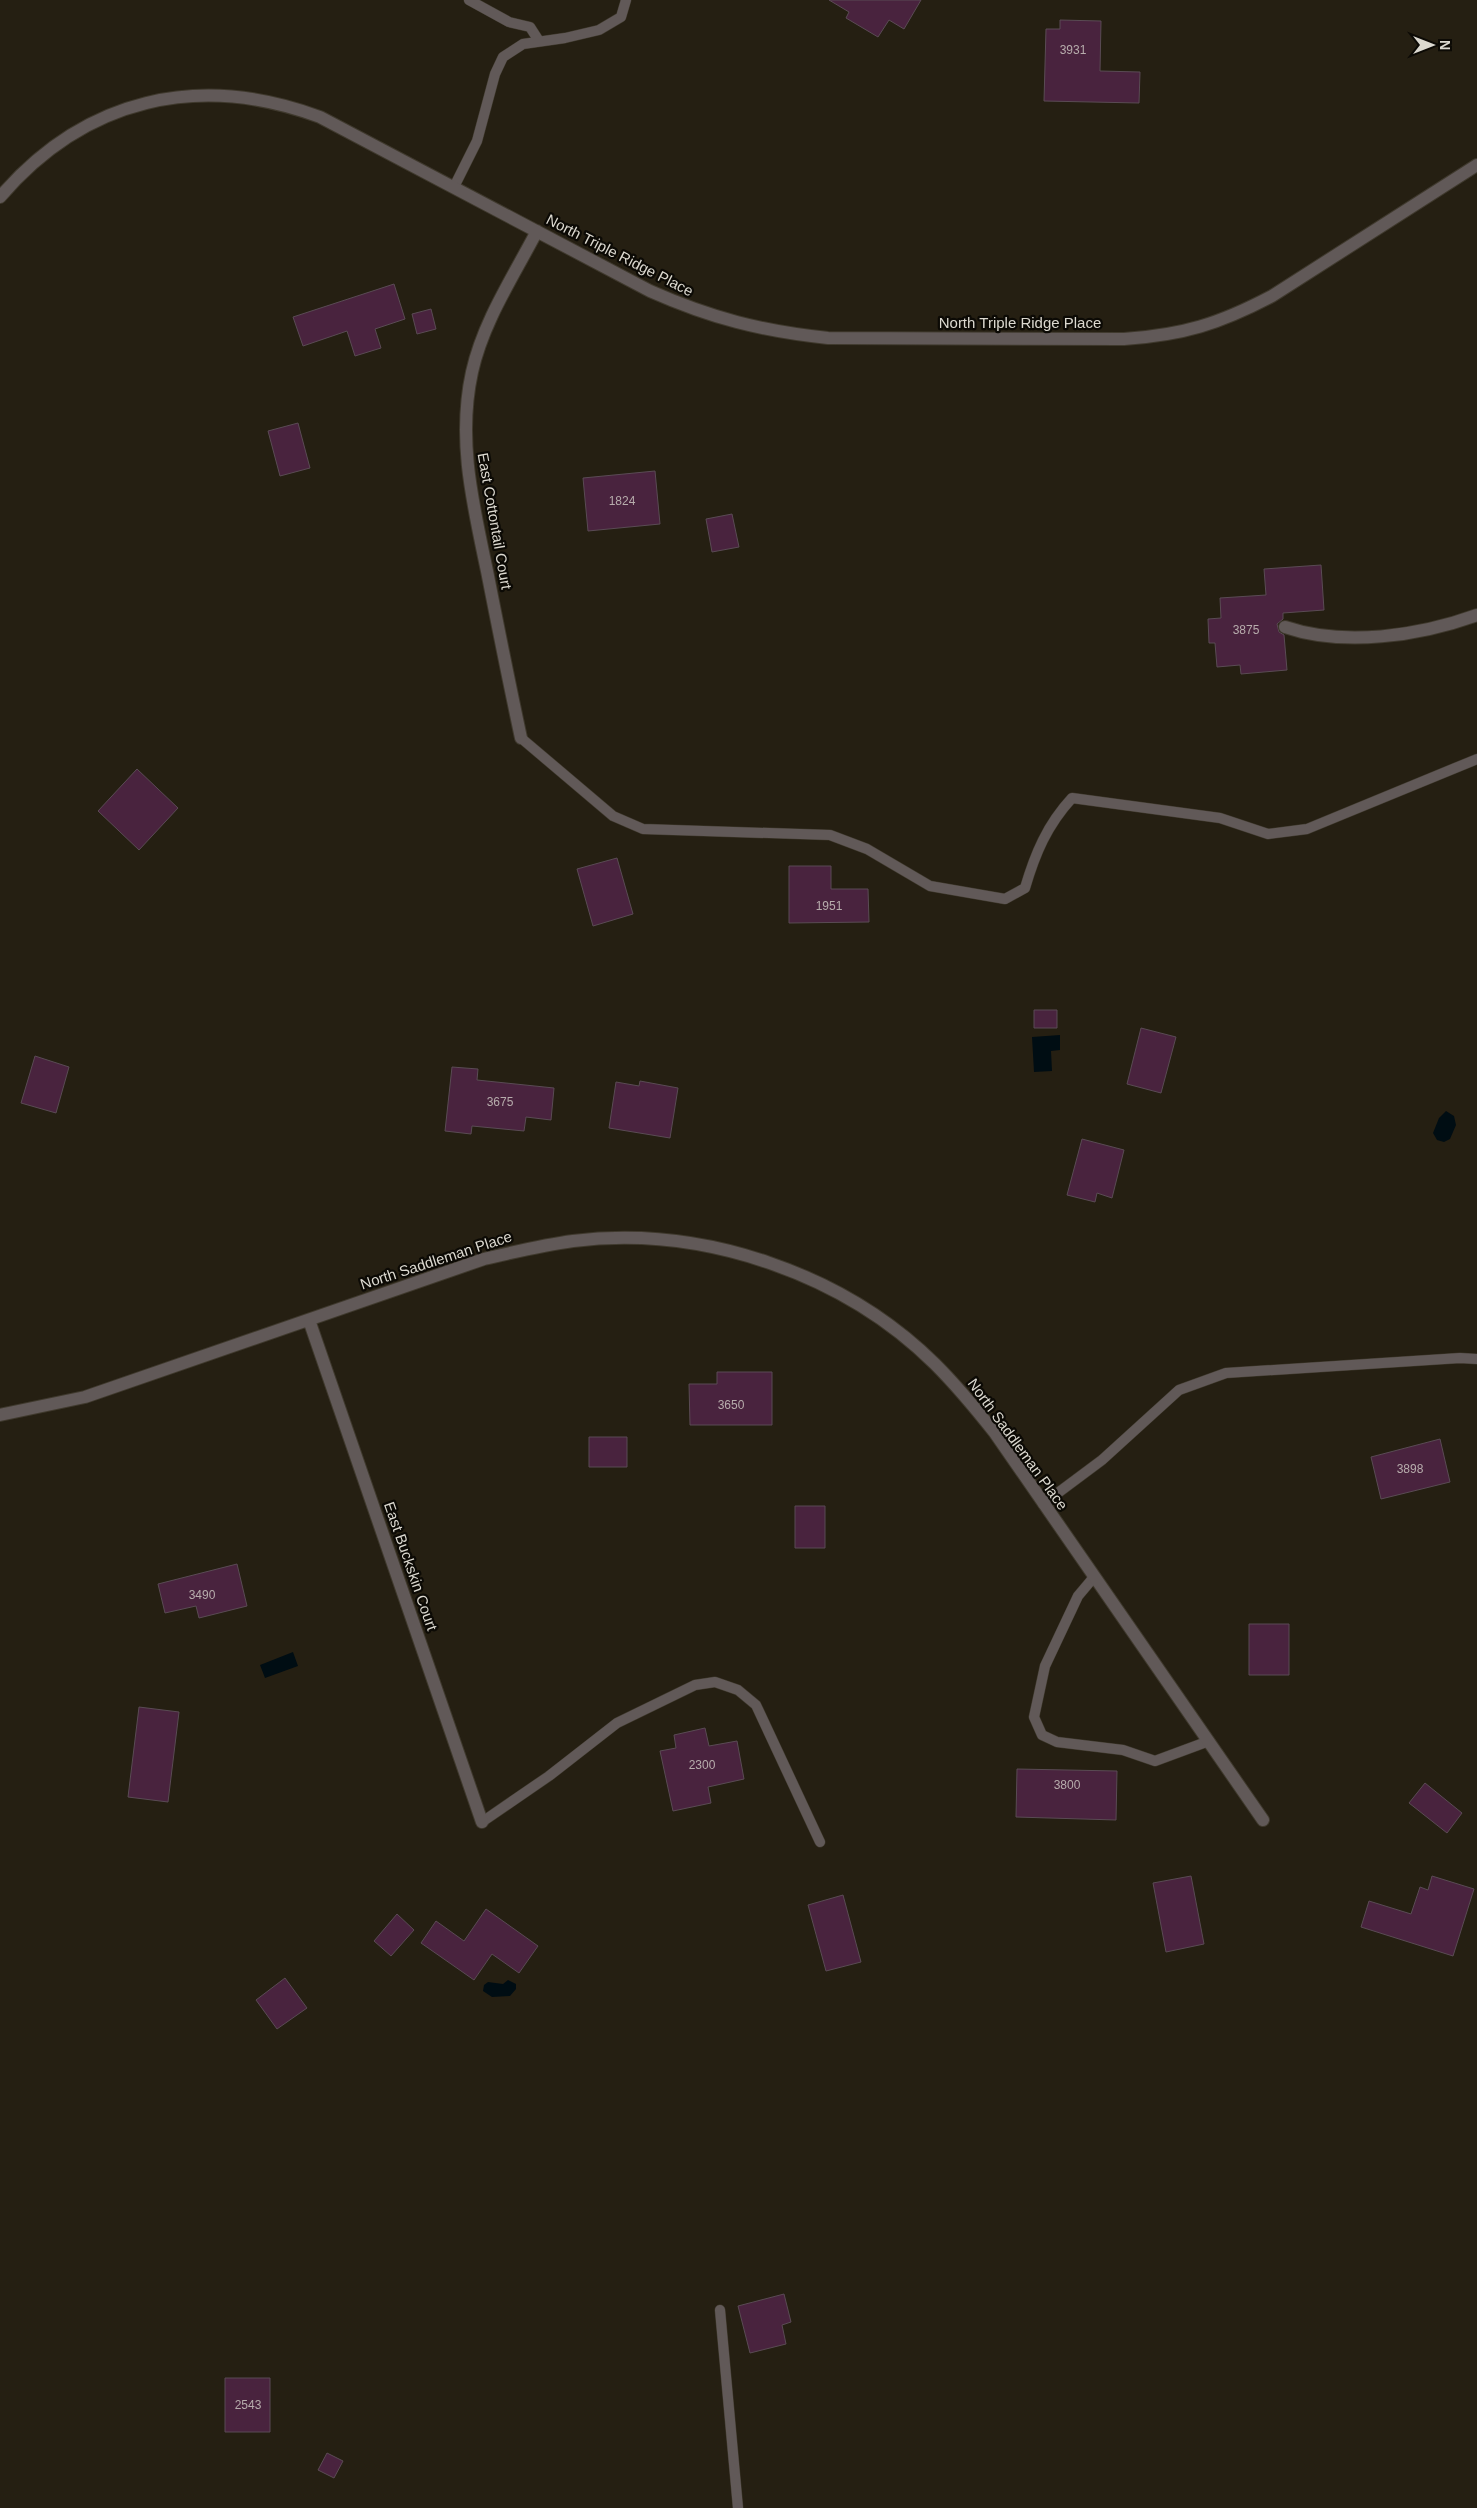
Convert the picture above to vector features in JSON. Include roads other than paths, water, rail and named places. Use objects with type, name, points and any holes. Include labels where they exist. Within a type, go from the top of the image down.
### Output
[{"type":"street","name":"North Triple Ridge Place","points":[[0,197],[31,164],[56,145],[89,124],[126,109],[156,101],[204,95],[251,98],[305,112],[340,127],[650,291],[692,309],[736,324],[782,333],[828,338],[1124,339],[1152,337],[1200,328],[1250,308],[1477,164]]},
{"type":"street","name":"East Cottontail Court","points":[[520,738],[470,488],[465,442],[472,372],[487,327],[537,231]]},
{"type":"street","points":[[1285,627],[1307,634],[1353,637],[1422,630],[1477,615]]},
{"type":"street","name":"North Saddleman Place","points":[[0,1415],[85,1397],[484,1260],[529,1248],[574,1241],[621,1238],[667,1241],[720,1249],[757,1259],[821,1285],[861,1307],[900,1334],[935,1363],[966,1397],[1043,1504],[1263,1820]]},
{"type":"street","name":"East Buckskin Court","points":[[309,1320],[482,1822]]},
{"type":"lane","points":[[469,0],[509,22],[530,27],[540,41]]},
{"type":"lane","points":[[454,187],[478,141],[495,74],[503,57],[523,44],[565,38],[599,30],[621,17],[626,0]]},
{"type":"lane","points":[[520,738],[613,816],[643,829],[830,834],[867,849],[930,886],[1005,899],[1025,888],[1035,854],[1055,816],[1072,798],[1220,818],[1268,834],[1307,829],[1477,759]]},
{"type":"lane","points":[[1043,1504],[1102,1460],[1179,1390],[1226,1373],[1460,1358],[1477,1359]]},
{"type":"lane","points":[[1094,1577],[1078,1596],[1045,1666],[1034,1717],[1042,1735],[1057,1742],[1123,1750],[1155,1761],[1209,1741]]},
{"type":"lane","points":[[482,1822],[549,1776],[617,1723],[695,1685],[715,1682],[738,1690],[756,1705],[820,1842]]},
{"type":"lane","points":[[720,2310],[738,2508]]}]
